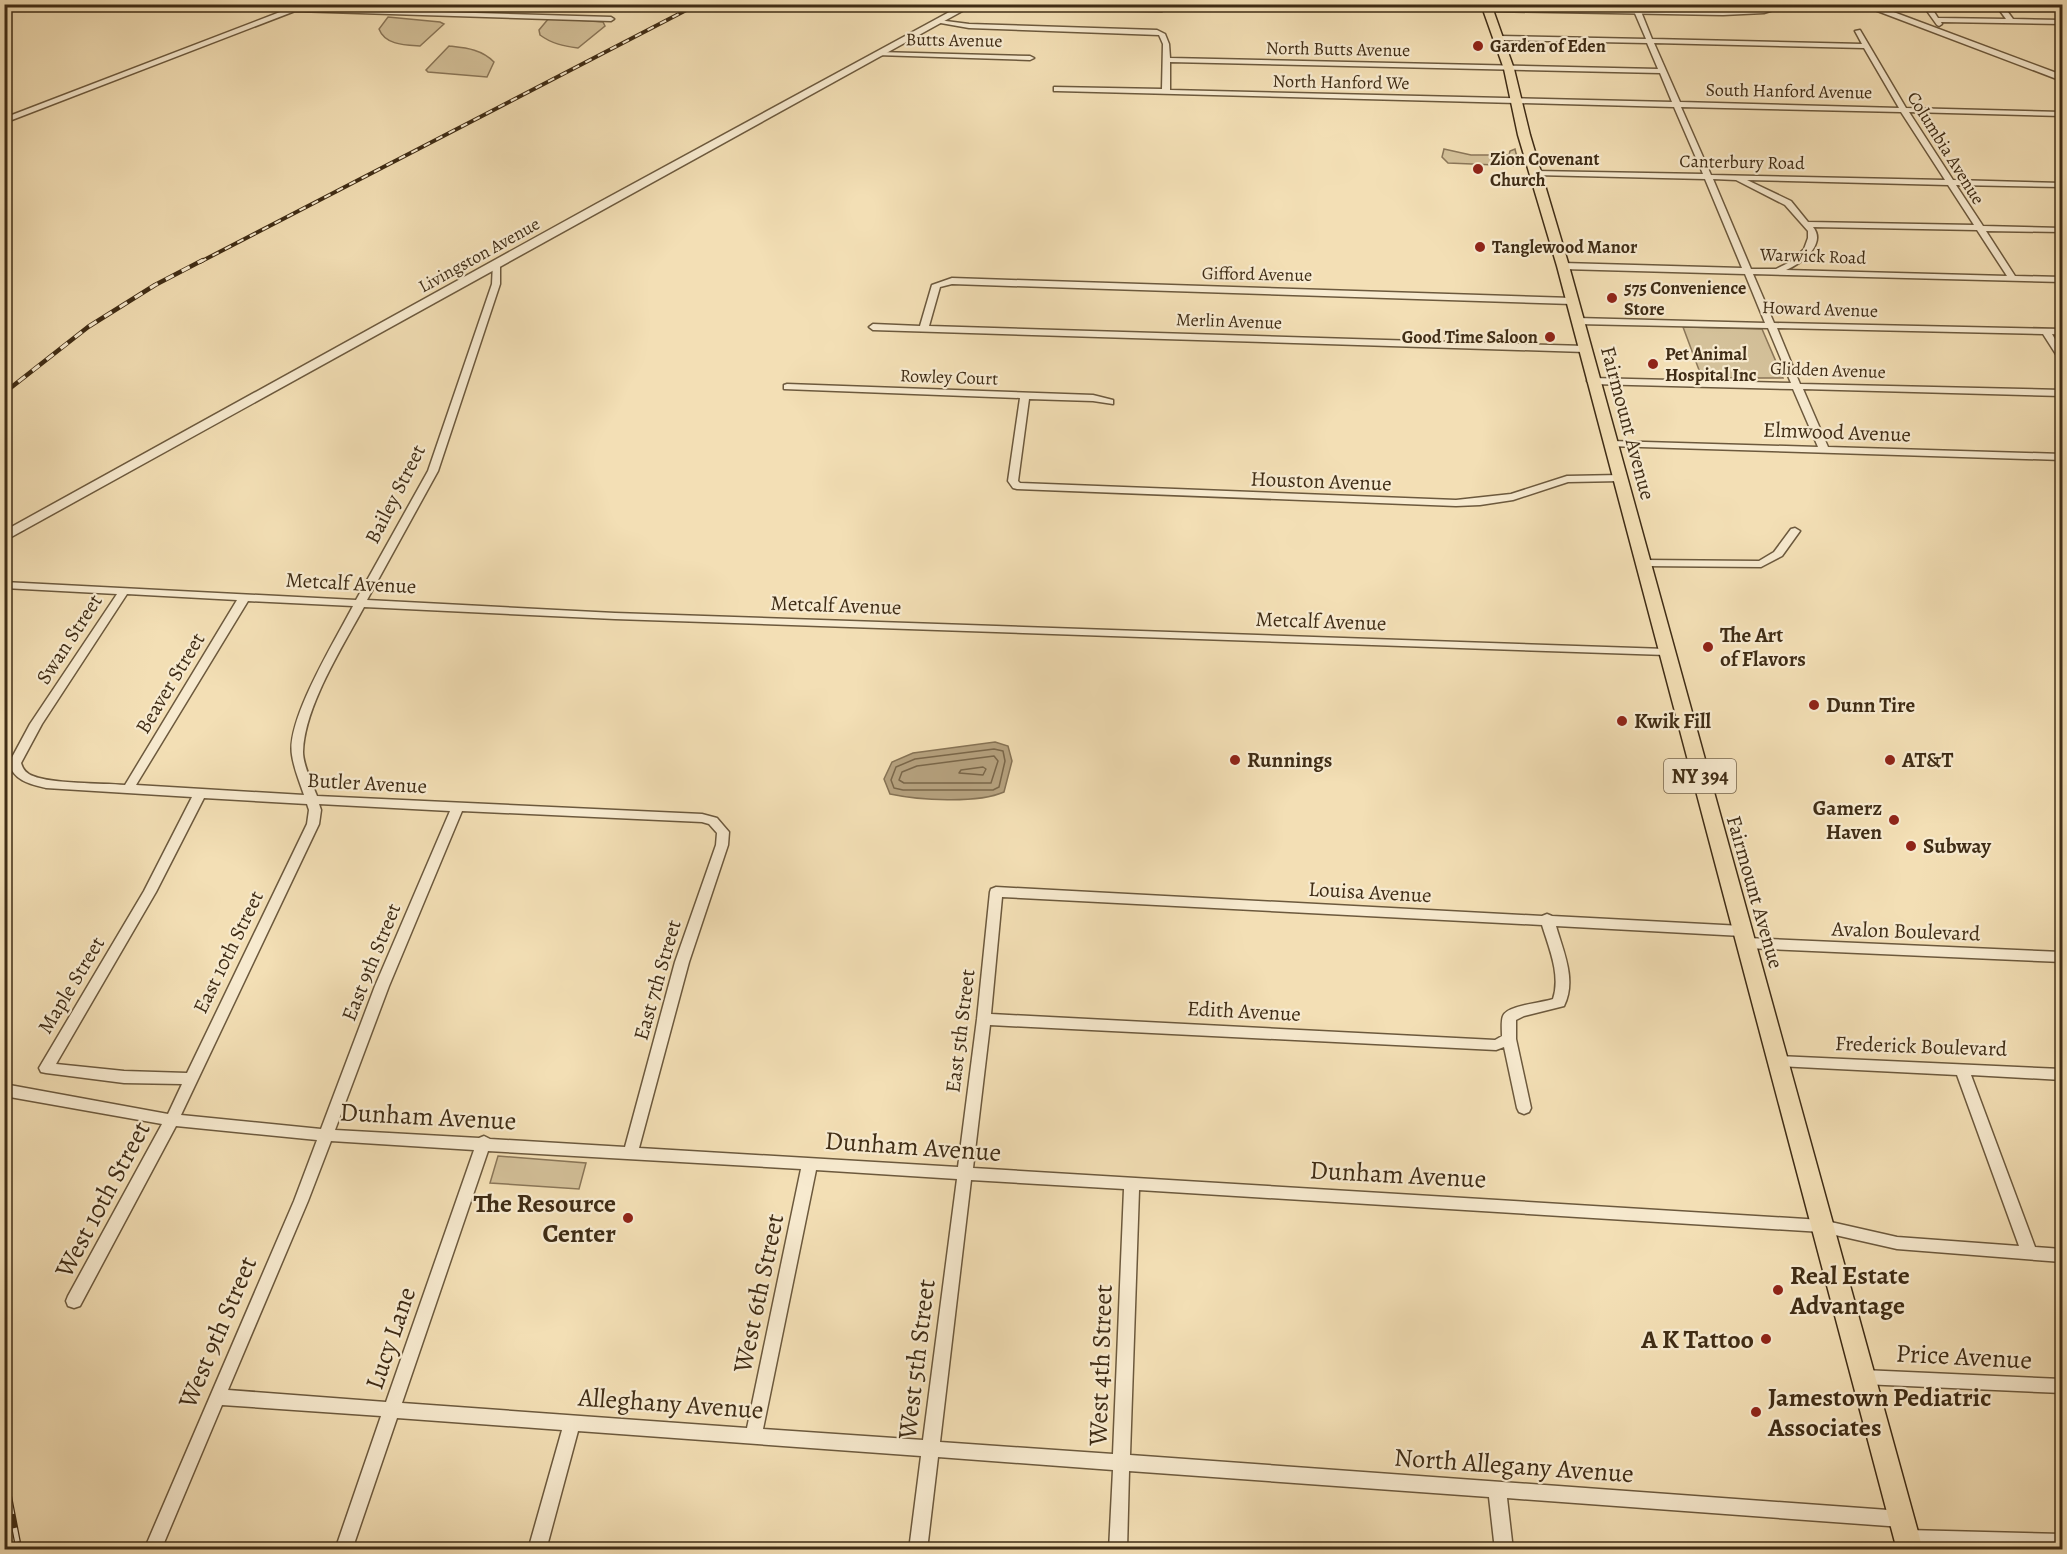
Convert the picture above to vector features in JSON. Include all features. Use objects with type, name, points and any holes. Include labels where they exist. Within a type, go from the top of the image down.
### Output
[{"type":"main road","name":"Fairmount Avenue","points":[[1487,6],[1509,69],[1515,100],[1563,266],[1592,381],[1909,1544]]},
{"type":"street","points":[[4,122],[308,4]]},
{"type":"street","name":"Livingston Avenue","points":[[4,537],[971,4]]},
{"type":"street","points":[[1487,6],[1752,11],[1789,4]]},
{"type":"street","points":[[1863,4],[2061,77]]},
{"type":"street","points":[[1925,4],[1937,22],[2062,22]]},
{"type":"street","points":[[1998,4],[2011,21]]},
{"type":"street","points":[[1636,8],[1824,450]]},
{"type":"street","points":[[293,10],[611,19]]},
{"type":"street","points":[[938,22],[969,26],[1157,32],[1166,39],[1166,93]]},
{"type":"street","name":"Columbia Avenue","points":[[1858,31],[1903,109],[2013,279]]},
{"type":"street","points":[[1499,38],[1866,46]]},
{"type":"street","name":"Butts Avenue","points":[[878,54],[1030,58]]},
{"type":"street","name":"North Butts Avenue","points":[[1167,60],[1663,71]]},
{"type":"street","name":"North Hanford We","points":[[1057,89],[1515,100]]},
{"type":"street","name":"South Hanford Avenue","points":[[1515,100],[2062,114]]},
{"type":"street","name":"Canterbury Road","points":[[1535,173],[2062,185]]},
{"type":"street","points":[[1730,177],[1766,190],[1788,203],[1809,224],[1813,237],[1808,249],[1794,263],[1774,271]]},
{"type":"street","points":[[1809,224],[2062,230]]},
{"type":"street","name":"Bailey Street","points":[[312,800],[297,754],[300,729],[314,692],[433,471],[496,284],[496,265]]},
{"type":"street","name":"Warwick Road","points":[[1563,266],[2062,280]]},
{"type":"street","name":"Gifford Avenue","points":[[924,328],[933,291],[936,285],[941,283],[1572,301]]},
{"type":"street","name":"Howard Avenue","points":[[1577,321],[2062,332]]},
{"type":"street","name":"Merlin Avenue","points":[[873,327],[1585,349]]},
{"type":"street","points":[[2046,332],[2062,357]]},
{"type":"street","name":"Glidden Avenue","points":[[1592,381],[2062,393]]},
{"type":"street","name":"Rowley Court","points":[[787,387],[1093,398],[1110,402]]},
{"type":"street","name":"Houston Avenue","points":[[1025,397],[1013,481],[1017,486],[1323,500],[1468,503],[1513,497],[1567,479],[1620,478]]},
{"type":"street","name":"Elmwood Avenue","points":[[1611,444],[2062,457]]},
{"type":"street","points":[[1643,563],[1761,564],[1778,554],[1795,531]]},
{"type":"street","name":"Metcalf Avenue","points":[[4,585],[709,620],[1666,652]]},
{"type":"street","name":"Swan Street","points":[[17,771],[15,763],[36,724],[124,591]]},
{"type":"street","name":"Beaver Street","points":[[128,789],[245,596]]},
{"type":"street","name":"Butler Avenue","points":[[17,771],[28,779],[46,784],[312,800],[702,818],[717,824]]},
{"type":"street","name":"Maple Street","points":[[190,1079],[124,1077],[46,1068],[150,892],[200,794]]},
{"type":"street","name":"East 10th Street","points":[[172,1120],[312,824],[315,810],[312,800]]},
{"type":"street","name":"East 9th Street","points":[[327,1134],[382,986],[458,807]]},
{"type":"street","name":"East 7th Street","points":[[632,1151],[682,962],[722,845],[723,832],[717,824]]},
{"type":"street","name":"Louisa Avenue","points":[[996,892],[1546,919],[1745,937]]},
{"type":"street","name":"East 5th Street","points":[[964,1174],[984,1019],[996,892]]},
{"type":"street","points":[[1524,1108],[1504,1041],[1509,1017],[1521,1009],[1549,1007],[1559,1002],[1563,994],[1560,967],[1546,919]]},
{"type":"street","name":"Avalon Boulevard","points":[[1745,937],[2062,957]]},
{"type":"street","name":"Edith Avenue","points":[[984,1019],[1504,1041]]},
{"type":"street","name":"Frederick Boulevard","points":[[1777,1061],[2062,1074]]},
{"type":"street","points":[[1962,1069],[2030,1254]]},
{"type":"street","name":"Dunham Avenue","points":[[4,1090],[172,1120],[327,1134],[1822,1226],[1897,1244],[2062,1255]]},
{"type":"street","name":"West 10th Street","points":[[74,1301],[172,1120]]},
{"type":"street","name":"West 9th Street","points":[[152,1550],[327,1134]]},
{"type":"street","name":"Lucy Lane","points":[[343,1550],[484,1142]]},
{"type":"street","name":"West 6th Street","points":[[754,1434],[810,1163]]},
{"type":"street","name":"West 5th Street","points":[[918,1550],[964,1174]]},
{"type":"street","name":"West 4th Street","points":[[1118,1550],[1132,1182]]},
{"type":"street","name":"Price Avenue","points":[[1863,1377],[2062,1386]]},
{"type":"street","name":"Alleghany Avenue","points":[[217,1397],[1122,1461]]},
{"type":"street","points":[[537,1550],[572,1422]]},
{"type":"street","name":"North Allegany Avenue","points":[[1122,1461],[1902,1519]]},
{"type":"street","points":[[1497,1489],[1504,1550]]},
{"type":"street","points":[[1909,1544],[2062,1542]]},
{"type":"shaded area","points":[[1162,4],[1162,12],[969,8],[975,5]]},
{"type":"shaded area","points":[[388,17],[444,24],[420,46],[408,45],[391,41],[382,34],[379,29]]},
{"type":"shaded area","points":[[549,18],[603,22],[605,26],[578,48],[554,43],[540,35],[539,30]]},
{"type":"shaded area","points":[[449,46],[473,50],[484,54],[494,62],[487,77],[428,72],[426,70]]},
{"type":"shaded area","points":[[1444,149],[1471,155],[1509,155],[1510,151],[1515,149],[1519,166],[1448,163],[1442,157]]},
{"type":"shaded area","points":[[1683,327],[1762,329],[1783,378],[1702,378]]},
{"type":"shaded area","points":[[498,1156],[586,1163],[579,1189],[490,1183]]},
{"type":"water","points":[[995,742],[1008,746],[1012,761],[1004,792],[992,796],[963,799],[916,798],[890,794],[884,779],[892,762],[913,753]]},
{"type":"railway","points":[[200,262],[698,4]]},
{"type":"railway","points":[[4,393],[88,327],[155,285],[203,260]]},
{"type":"railway","points":[[4,1473],[19,1550]]},
{"type":"place","name":"Garden of Eden","points":[[1478,46]]},
{"type":"place","name":"Zion Covenant Church","points":[[1478,169]]},
{"type":"place","name":"Tanglewood Manor","points":[[1480,247]]},
{"type":"place","name":"575 Convenience Store","points":[[1612,298]]},
{"type":"place","name":"Good Time Saloon","points":[[1550,337]]},
{"type":"place","name":"Pet Animal Hospital Inc","points":[[1653,364]]},
{"type":"place","name":"The Art of Flavors","points":[[1708,647]]},
{"type":"place","name":"Dunn Tire","points":[[1814,705]]},
{"type":"place","name":"Kwik Fill","points":[[1622,721]]},
{"type":"place","name":"Runnings","points":[[1235,760]]},
{"type":"place","name":"AT&T","points":[[1890,760]]},
{"type":"place","name":"Gamerz Haven","points":[[1894,820]]},
{"type":"place","name":"Subway","points":[[1911,846]]},
{"type":"place","name":"The Resource Center","points":[[628,1218]]},
{"type":"place","name":"Real Estate Advantage","points":[[1778,1290]]},
{"type":"place","name":"A K Tattoo","points":[[1766,1339]]},
{"type":"place","name":"Jamestown Pediatric Associates","points":[[1756,1412]]}]
